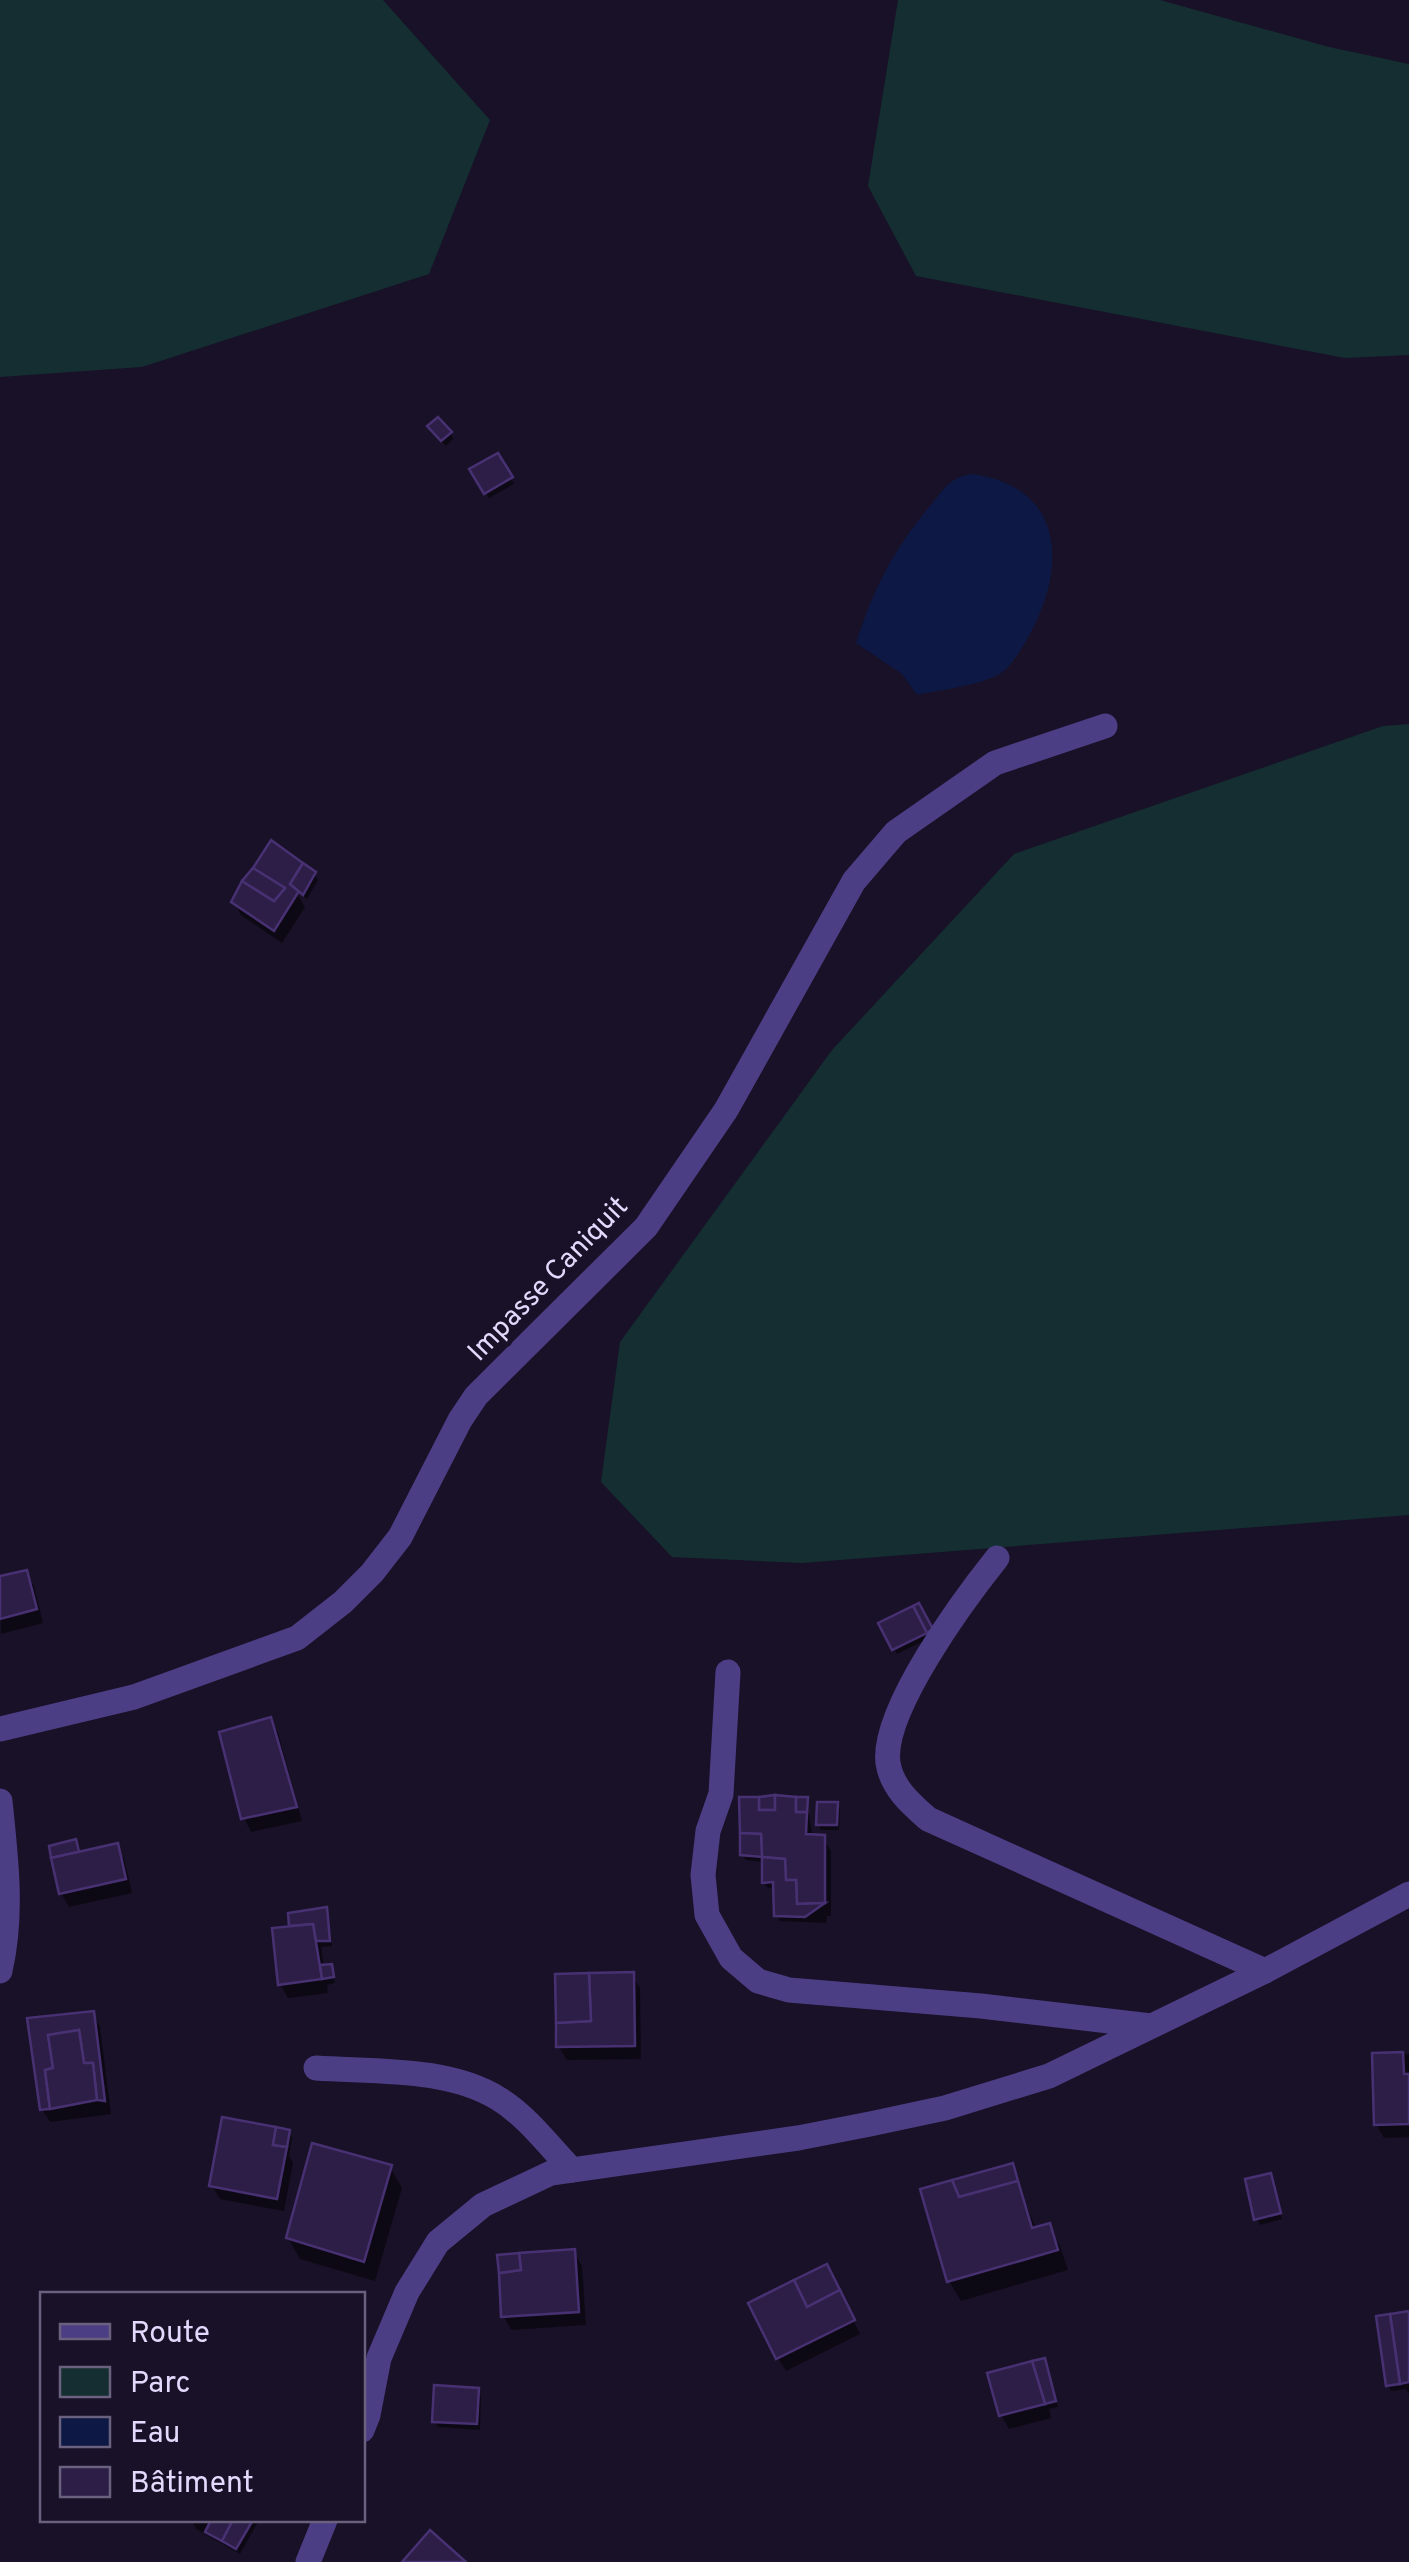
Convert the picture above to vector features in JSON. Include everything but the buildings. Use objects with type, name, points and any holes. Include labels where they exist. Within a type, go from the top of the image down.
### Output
[{"type":"street","name":"Impasse Caniquit","points":[[0,1730],[134,1697],[297,1638],[343,1602],[400,1537],[476,1396],[646,1227],[726,1110],[854,881],[896,832],[996,763],[1106,726]]},
{"type":"street","points":[[998,1558],[928,1652],[894,1727],[888,1762],[901,1794],[928,1819],[1264,1971]]},
{"type":"street","points":[[728,1672],[721,1794],[708,1832],[703,1875],[707,1915],[731,1958],[758,1981],[789,1990],[981,2006],[1151,2026]]},
{"type":"street","points":[[0,1802],[10,1893],[0,1971]]},
{"type":"street","points":[[365,2423],[379,2358],[407,2292],[438,2242],[483,2205],[550,2173],[798,2138],[945,2108],[1049,2076],[1264,1971],[1409,1894]]},
{"type":"street","points":[[316,2068],[397,2073],[475,2088],[500,2099],[572,2170]]},
{"type":"street","points":[[308,2562],[324,2522]]},
{"type":"green space","points":[[0,0],[383,0],[490,120],[429,274],[142,367],[0,377]]},
{"type":"green space","points":[[898,0],[1160,0],[1329,47],[1409,64],[1409,355],[1345,358],[916,276],[868,186]]},
{"type":"green space","points":[[1409,724],[1409,1515],[802,1563],[672,1557],[601,1482],[620,1342],[832,1050],[1014,854],[1383,726]]},
{"type":"water","points":[[972,474],[1002,481],[1024,494],[1040,511],[1049,532],[1050,580],[1031,632],[1005,670],[975,683],[917,695],[902,674],[856,643],[878,587],[905,538],[948,485]]}]
